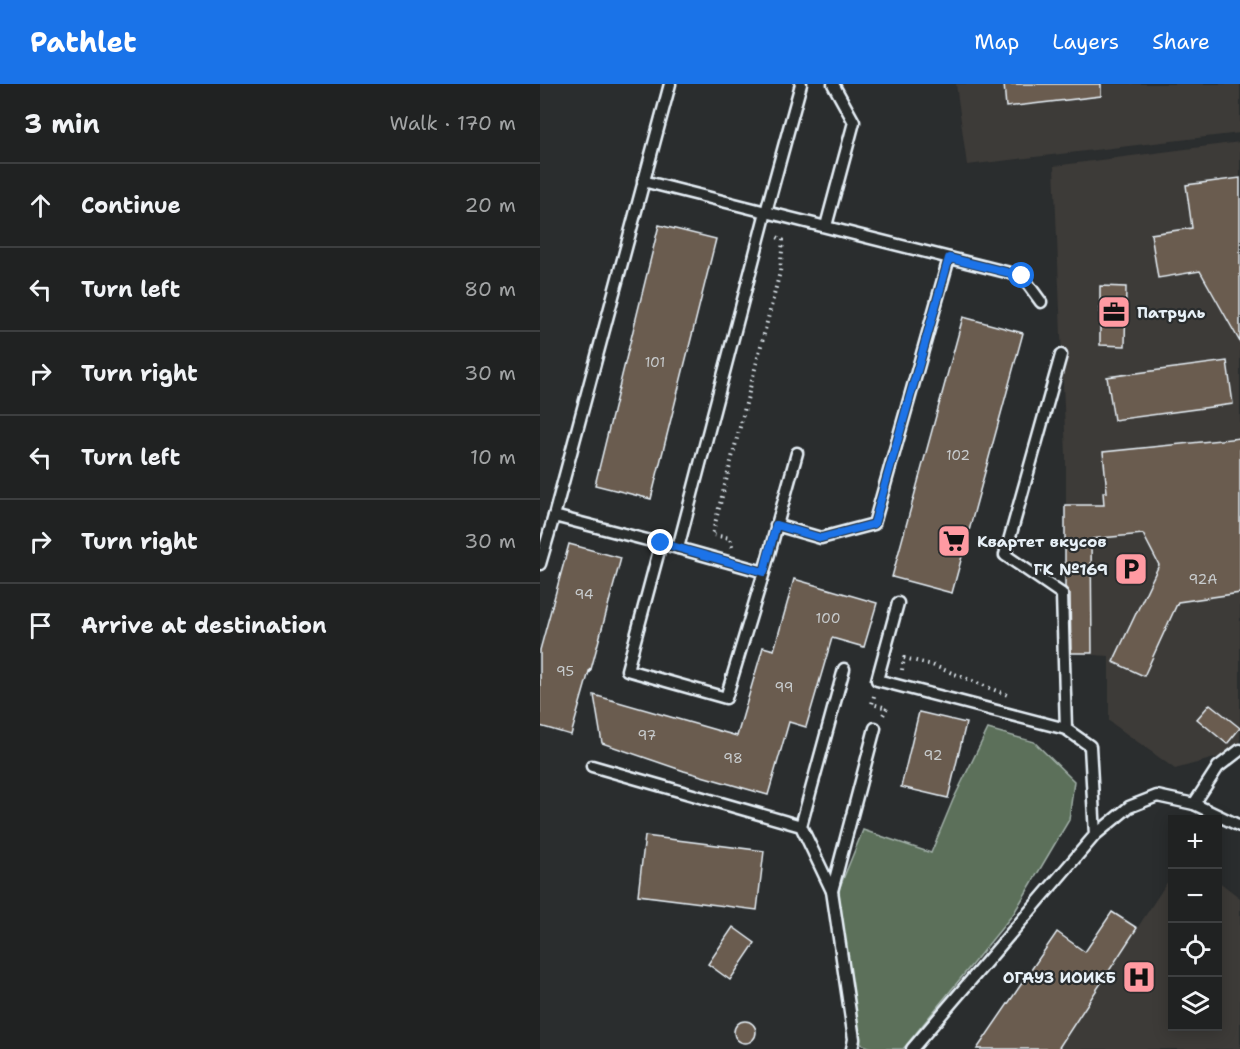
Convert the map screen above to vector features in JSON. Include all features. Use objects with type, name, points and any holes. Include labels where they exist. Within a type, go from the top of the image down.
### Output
[{"type":"lane","points":[[540,564],[543,540],[554,516],[670,84]]},
{"type":"lane","points":[[678,548],[801,84]]},
{"type":"lane","points":[[826,226],[854,123],[833,84]]},
{"type":"lane","points":[[643,181],[1022,276],[1041,302]]},
{"type":"lane","points":[[776,525],[821,538],[874,524],[949,258]]},
{"type":"lane","points":[[1061,355],[1005,555],[1062,594],[1065,729]]},
{"type":"lane","points":[[661,543],[627,669],[726,698],[797,453]]},
{"type":"lane","points":[[554,516],[764,572]]},
{"type":"lane","points":[[898,603],[877,680],[1065,729],[1090,746],[1095,835]]},
{"type":"lane","points":[[844,669],[801,826],[832,891],[854,1039],[852,1049]]},
{"type":"lane","points":[[832,891],[875,728]]},
{"type":"lane","points":[[1194,804],[1218,766],[1240,750]]},
{"type":"lane","points":[[592,766],[801,826]]},
{"type":"lane","points":[[912,1049],[1095,835],[1129,807],[1157,796],[1194,804],[1240,826]]},
{"type":"path","points":[[732,547],[730,538],[712,535],[780,272],[783,240]]},
{"type":"path","points":[[932,665],[1021,700]]},
{"type":"shaded area","points":[[956,84],[1240,84],[1240,133],[967,165]]},
{"type":"shaded area","points":[[1240,142],[1240,751],[1175,769],[1109,721],[1109,656],[1066,653],[1066,455],[1054,166]]},
{"type":"shaded area","name":"ОГАУЗ ИОИКБ","points":[[1168,881],[1168,1031],[1222,1031],[1222,884],[1240,898],[1240,1049],[1058,1049]]},
{"type":"green space","points":[[988,729],[1034,742],[1074,781],[1069,820],[1014,913],[903,1049],[874,1049],[861,1044],[837,894],[863,830],[931,853],[953,800]]},
{"type":"building","points":[[1004,84],[1101,84],[1101,96],[1006,107]]},
{"type":"building","points":[[1240,178],[1240,342],[1200,271],[1158,278],[1151,234],[1192,228],[1186,185]]},
{"type":"building","points":[[659,225],[716,239],[651,499],[595,485]]},
{"type":"building","points":[[1100,286],[1126,287],[1125,346],[1100,345]]},
{"type":"building","points":[[963,317],[1023,333],[952,593],[892,577]]},
{"type":"building","points":[[1227,361],[1233,404],[1114,420],[1107,377]]},
{"type":"building","points":[[1240,438],[1240,593],[1178,602],[1144,676],[1113,662],[1159,565],[1143,534],[1091,539],[1092,653],[1071,653],[1070,594],[1065,587],[1065,505],[1104,505],[1103,492],[1107,492],[1103,452]]},
{"type":"building","points":[[569,544],[621,558],[571,735],[540,726],[540,650]]},
{"type":"building","points":[[794,579],[877,603],[864,647],[832,638],[806,727],[789,722],[768,795],[684,771],[602,743],[594,695],[737,736],[763,647],[774,650]]},
{"type":"building","points":[[1210,704],[1240,728],[1227,744],[1197,719]]},
{"type":"building","points":[[919,712],[966,723],[948,798],[901,787]]},
{"type":"building","points":[[645,836],[764,851],[757,910],[638,895]]},
{"type":"building","points":[[1112,912],[1137,928],[1058,1049],[977,1049],[1057,932],[1085,952]]},
{"type":"building","points":[[733,927],[755,943],[730,980],[708,964]]},
{"type":"building","points":[[745,1021],[753,1024],[756,1032],[753,1040],[745,1043],[737,1040],[734,1032],[737,1024]]},
{"type":"place","name":"Патруль","points":[[1114,312]]},
{"type":"place","name":"Квартет вкусов","points":[[954,541]]},
{"type":"place","name":"ГК №169","points":[[1131,569]]},
{"type":"place","name":"ОГАУЗ ИОИКБ","points":[[1139,977]]},
{"type":"route","points":[[661,543],[764,572],[776,525],[821,538],[874,524],[949,258],[1022,276]]}]
